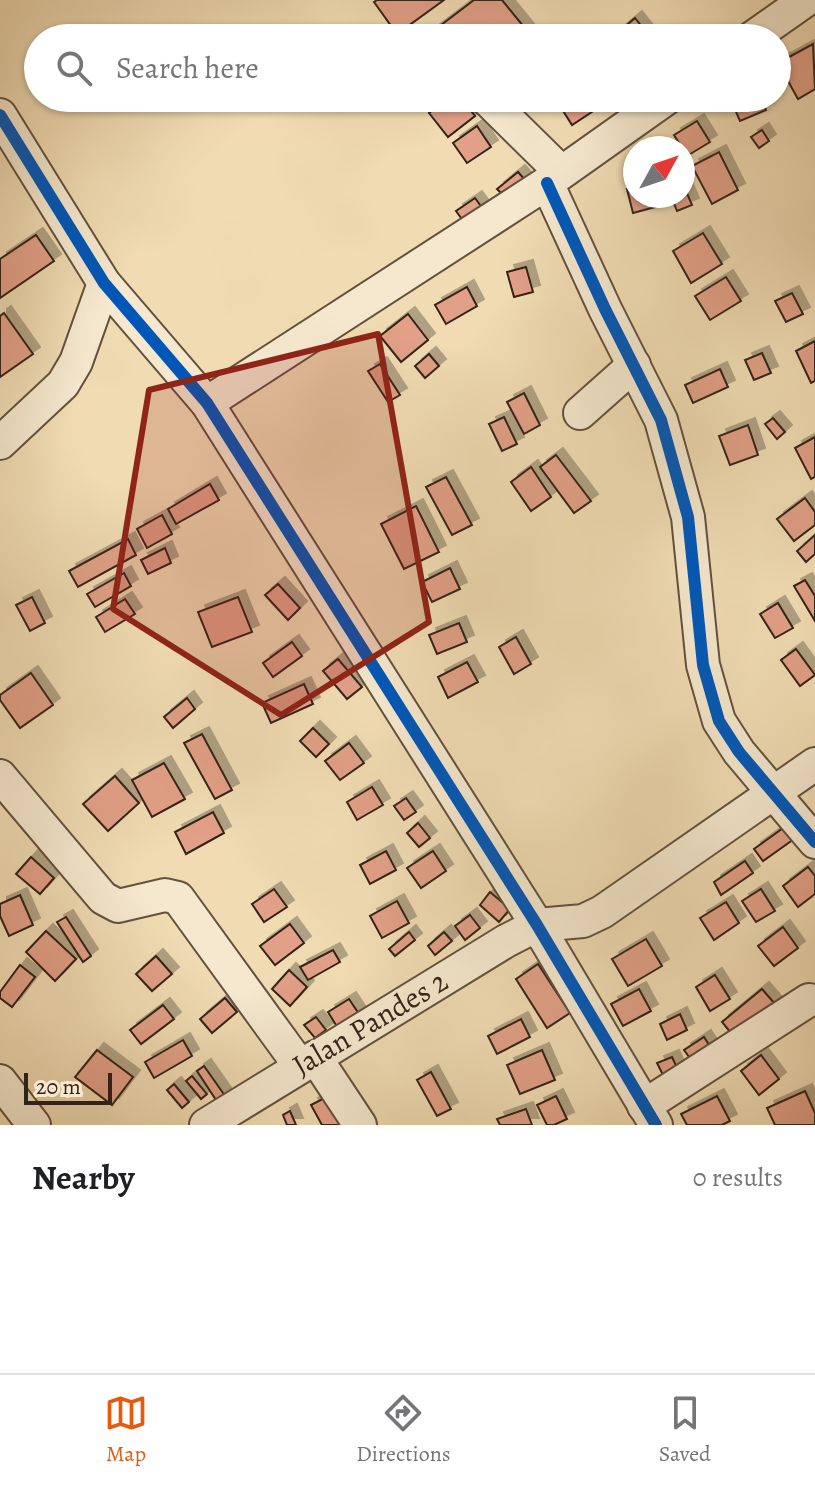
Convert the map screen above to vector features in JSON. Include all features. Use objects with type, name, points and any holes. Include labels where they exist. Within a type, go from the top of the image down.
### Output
[{"type":"street","points":[[772,24],[806,0]]},
{"type":"street","points":[[498,112],[554,177],[605,309],[661,420],[688,517],[703,665],[719,721],[739,752],[815,842]]},
{"type":"street","points":[[207,403],[554,177],[647,112]]},
{"type":"street","points":[[0,115],[104,283],[207,403],[537,925],[650,1115],[809,1000]]},
{"type":"street","points":[[0,443],[63,384],[76,362],[104,283]]},
{"type":"street","points":[[580,413],[634,365]]},
{"type":"street","points":[[537,925],[583,921],[602,912],[815,764]]},
{"type":"street","points":[[0,776],[103,898],[118,906],[165,895],[178,898],[360,1125]]},
{"type":"street","name":"Jalan Pandes 2","points":[[206,1125],[537,925]]},
{"type":"street","points":[[0,1081],[34,1125]]},
{"type":"highlighted area","points":[[378,334],[429,622],[281,715],[113,609],[149,390]]},
{"type":"building","points":[[444,0],[411,24],[390,24],[374,2]]},
{"type":"building","points":[[474,0],[502,0],[522,24],[442,24]]},
{"type":"building","points":[[813,44],[815,89],[798,99],[791,86],[791,56]]},
{"type":"building","points":[[472,112],[475,116],[448,137],[429,113]]},
{"type":"building","points":[[564,112],[592,112],[572,125]]},
{"type":"building","points":[[736,112],[761,112],[740,121]]},
{"type":"building","points":[[697,121],[710,142],[695,151],[695,136],[674,135]]},
{"type":"building","points":[[477,126],[491,147],[467,163],[453,143]]},
{"type":"building","points":[[762,130],[769,141],[759,148],[751,137]]},
{"type":"building","points":[[719,152],[738,190],[712,204],[695,172],[695,164]]},
{"type":"building","points":[[518,172],[526,181],[506,198],[497,189]]},
{"type":"building","points":[[475,198],[483,209],[464,222],[456,211]]},
{"type":"building","points":[[632,208],[652,208],[633,213]]},
{"type":"building","points":[[703,233],[722,264],[691,283],[673,251]]},
{"type":"building","points":[[36,235],[54,261],[0,298],[0,259]]},
{"type":"building","points":[[526,267],[533,292],[514,297],[507,272]]},
{"type":"building","points":[[726,277],[741,301],[710,320],[695,296]]},
{"type":"building","points":[[467,287],[477,306],[446,324],[435,305]]},
{"type":"building","points":[[792,293],[803,314],[786,322],[775,301]]},
{"type":"building","points":[[4,313],[33,354],[0,377],[0,316]]},
{"type":"building","points":[[408,314],[428,340],[401,362],[380,336]]},
{"type":"building","points":[[815,341],[815,381],[811,383],[796,351]]},
{"type":"building","points":[[762,353],[771,373],[754,380],[745,360]]},
{"type":"building","points":[[429,354],[439,366],[425,378],[415,366]]},
{"type":"building","points":[[380,364],[400,395],[388,402],[368,371]]},
{"type":"building","points":[[720,369],[728,387],[693,403],[685,385]]},
{"type":"building","points":[[524,393],[540,425],[524,434],[507,402]]},
{"type":"building","points":[[504,417],[517,444],[502,451],[489,424]]},
{"type":"building","points":[[773,418],[785,432],[777,439],[765,424]]},
{"type":"building","points":[[748,425],[758,455],[730,465],[719,436]]},
{"type":"building","points":[[815,437],[815,477],[811,479],[795,448]]},
{"type":"building","points":[[556,455],[591,501],[574,513],[540,467]]},
{"type":"building","points":[[531,467],[551,497],[531,511],[511,482]]},
{"type":"building","points":[[446,477],[472,525],[452,535],[426,487]]},
{"type":"building","points":[[210,484],[219,500],[176,524],[168,509]]},
{"type":"building","points":[[805,498],[815,512],[815,525],[794,541],[777,519]]},
{"type":"building","points":[[416,506],[439,552],[404,569],[381,524]]},
{"type":"building","points":[[162,515],[172,534],[147,548],[137,529]]},
{"type":"building","points":[[815,535],[815,554],[806,562],[797,551]]},
{"type":"building","points":[[128,539],[136,555],[78,587],[69,571]]},
{"type":"building","points":[[165,548],[171,563],[148,574],[141,560]]},
{"type":"building","points":[[450,568],[460,589],[432,602],[422,582]]},
{"type":"building","points":[[124,573],[131,586],[95,607],[87,594]]},
{"type":"building","points":[[805,580],[815,596],[815,621],[794,586]]},
{"type":"building","points":[[278,584],[300,608],[288,620],[265,595]]},
{"type":"building","points":[[32,597],[45,623],[30,631],[16,605]]},
{"type":"building","points":[[238,597],[252,632],[212,647],[198,612]]},
{"type":"building","points":[[125,599],[135,614],[105,632],[96,617]]},
{"type":"building","points":[[778,603],[793,628],[775,638],[760,614]]},
{"type":"building","points":[[459,623],[467,642],[437,654],[429,635]]},
{"type":"building","points":[[516,637],[531,664],[514,674],[499,647]]},
{"type":"building","points":[[292,642],[302,656],[273,677],[263,663]]},
{"type":"building","points":[[796,649],[815,675],[800,686],[781,660]]},
{"type":"building","points":[[338,659],[362,687],[347,699],[323,671]]},
{"type":"building","points":[[467,662],[478,682],[448,698],[438,677]]},
{"type":"building","points":[[31,673],[53,705],[20,728],[0,700],[0,695]]},
{"type":"building","points":[[304,684],[313,704],[271,723],[262,703]]},
{"type":"building","points":[[187,698],[195,709],[173,728],[164,717]]},
{"type":"building","points":[[313,728],[329,744],[316,757],[300,741]]},
{"type":"building","points":[[202,734],[232,790],[215,799],[184,743]]},
{"type":"building","points":[[349,743],[364,763],[340,780],[325,761]]},
{"type":"building","points":[[164,763],[185,799],[152,817],[132,780]]},
{"type":"building","points":[[115,776],[139,803],[108,831],[83,804]]},
{"type":"building","points":[[372,787],[383,805],[357,820],[347,802]]},
{"type":"building","points":[[406,798],[416,812],[404,820],[394,806]]},
{"type":"building","points":[[213,812],[224,833],[186,854],[175,832]]},
{"type":"building","points":[[418,823],[430,838],[419,847],[407,833]]},
{"type":"building","points":[[786,826],[794,839],[763,861],[754,849]]},
{"type":"building","points":[[386,851],[396,870],[370,884],[360,865]]},
{"type":"building","points":[[433,851],[446,871],[421,888],[407,868]]},
{"type":"building","points":[[31,857],[54,878],[40,894],[16,874]]},
{"type":"building","points":[[745,861],[753,873],[721,895],[714,882]]},
{"type":"building","points":[[808,867],[815,876],[815,894],[798,907],[783,886]]},
{"type":"building","points":[[274,889],[287,907],[264,922],[252,904]]},
{"type":"building","points":[[761,889],[775,911],[756,922],[742,901]]},
{"type":"building","points":[[490,892],[510,909],[499,922],[480,905]]},
{"type":"building","points":[[20,895],[33,925],[9,936],[0,916],[0,904]]},
{"type":"building","points":[[397,901],[409,923],[382,938],[370,916]]},
{"type":"building","points":[[726,902],[739,923],[714,940],[700,918]]},
{"type":"building","points":[[470,915],[480,928],[465,940],[455,926]]},
{"type":"building","points":[[66,917],[91,956],[83,962],[57,922]]},
{"type":"building","points":[[290,924],[304,943],[275,965],[260,946]]},
{"type":"building","points":[[783,927],[798,948],[774,966],[758,946]]},
{"type":"building","points":[[46,931],[76,959],[55,981],[26,952]]},
{"type":"building","points":[[409,932],[415,940],[395,956],[389,949]]},
{"type":"building","points":[[444,932],[452,941],[435,955],[428,946]]},
{"type":"building","points":[[646,939],[662,966],[628,986],[612,959]]},
{"type":"building","points":[[333,950],[340,962],[308,980],[300,967]]},
{"type":"building","points":[[156,956],[172,974],[152,991],[136,974]]},
{"type":"building","points":[[538,964],[570,1013],[547,1028],[516,979]]},
{"type":"building","points":[[20,965],[35,977],[12,1007],[0,998],[0,992]]},
{"type":"building","points":[[289,970],[307,987],[290,1006],[272,989]]},
{"type":"building","points":[[715,975],[730,999],[710,1011],[696,987]]},
{"type":"building","points":[[639,989],[651,1011],[623,1026],[611,1004]]},
{"type":"building","points":[[762,989],[775,1004],[735,1038],[722,1022]]},
{"type":"building","points":[[225,998],[237,1012],[212,1033],[200,1019]]},
{"type":"building","points":[[349,999],[361,1017],[339,1030],[328,1012]]},
{"type":"building","points":[[163,1005],[174,1019],[141,1044],[130,1030]]},
{"type":"building","points":[[680,1014],[687,1030],[667,1040],[660,1024]]},
{"type":"building","points":[[316,1017],[326,1030],[315,1038],[304,1025]]},
{"type":"building","points":[[521,1019],[530,1037],[497,1054],[488,1036]]},
{"type":"building","points":[[704,1037],[711,1048],[692,1061],[684,1050]]},
{"type":"building","points":[[183,1040],[192,1056],[154,1078],[145,1062]]},
{"type":"building","points":[[97,1050],[133,1077],[112,1105],[75,1077]]},
{"type":"building","points":[[542,1050],[555,1080],[520,1094],[507,1065]]},
{"type":"building","points":[[761,1055],[779,1079],[759,1095],[741,1071]]},
{"type":"building","points":[[672,1057],[679,1072],[665,1079],[657,1063]]},
{"type":"building","points":[[204,1066],[228,1100],[220,1106],[197,1071]]},
{"type":"building","points":[[431,1072],[451,1109],[437,1116],[417,1080]]},
{"type":"building","points":[[192,1076],[207,1094],[201,1099],[186,1081]]},
{"type":"building","points":[[174,1084],[189,1102],[182,1108],[167,1090]]},
{"type":"building","points":[[805,1091],[815,1113],[815,1125],[775,1125],[767,1108]]},
{"type":"building","points":[[332,1094],[349,1125],[322,1125],[311,1105]]},
{"type":"building","points":[[556,1096],[567,1119],[547,1125],[537,1105]]},
{"type":"building","points":[[717,1096],[730,1121],[722,1125],[687,1125],[681,1114]]},
{"type":"building","points":[[526,1109],[532,1125],[500,1125],[497,1119]]},
{"type":"building","points":[[290,1111],[296,1125],[287,1125],[283,1115]]},
{"type":"cycle path","points":[[0,115],[104,283],[207,403],[537,925],[656,1125]]},
{"type":"cycle path","points":[[547,183],[661,420],[688,517],[703,665],[719,721],[739,752],[815,842]]}]
